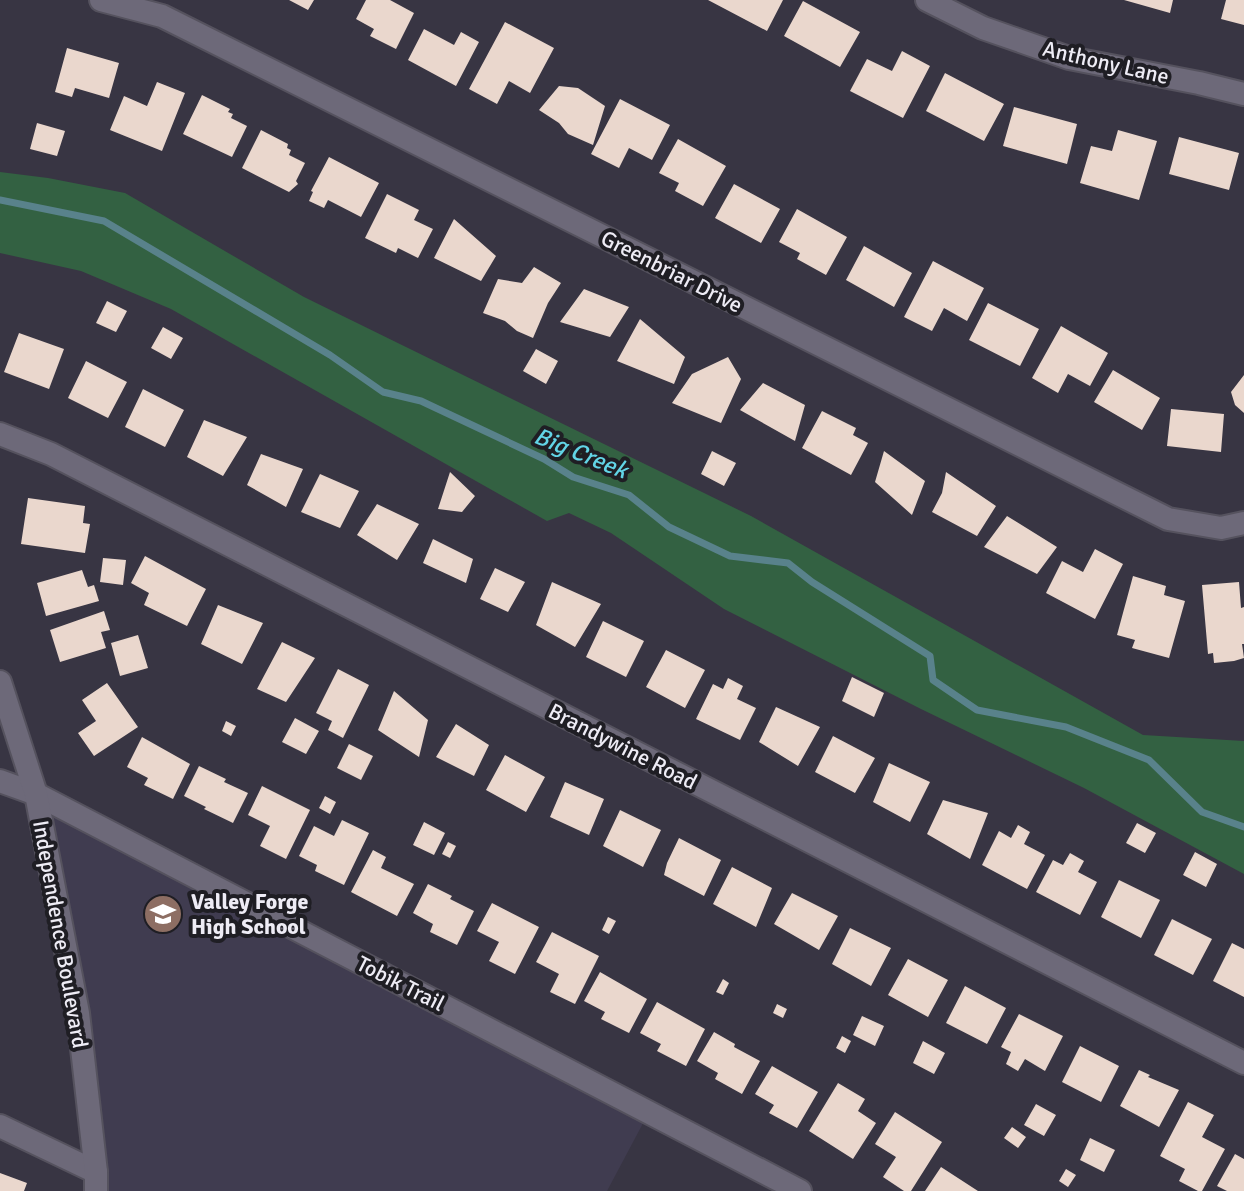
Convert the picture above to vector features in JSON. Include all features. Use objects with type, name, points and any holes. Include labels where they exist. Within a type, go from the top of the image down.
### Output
[{"type":"street","name":"Greenbriar Drive","points":[[101,0],[162,16],[1168,519],[1221,528],[1244,523]]},
{"type":"street","name":"Anthony Lane","points":[[927,0],[983,28],[1069,58],[1244,94]]},
{"type":"street","name":"Brandywine Road","points":[[0,434],[51,454],[1244,1063]]},
{"type":"street","name":"Independence Boulevard","points":[[0,682],[36,794],[78,1013],[96,1182]]},
{"type":"street","name":"Tobik Trail","points":[[0,781],[36,794],[800,1191]]},
{"type":"street","points":[[0,1126],[96,1182]]},
{"type":"shaded area","name":"Valley Forge High School","points":[[36,794],[649,1112],[607,1191],[96,1191]]},
{"type":"green space","points":[[0,172],[125,193],[304,297],[751,516],[1143,735],[1244,741],[1244,874],[1084,788],[724,609],[611,533],[569,513],[547,521],[171,309],[81,271],[0,253]]},
{"type":"building","points":[[289,0],[314,0],[308,10]]},
{"type":"building","points":[[366,0],[390,0],[414,13],[396,49],[370,36],[374,29],[356,19]]},
{"type":"building","points":[[708,0],[783,0],[767,31]]},
{"type":"building","points":[[1124,0],[1173,0],[1170,13]]},
{"type":"building","points":[[1226,0],[1244,0],[1244,25],[1221,19]]},
{"type":"building","points":[[803,1],[860,32],[840,67],[784,36]]},
{"type":"building","points":[[505,22],[554,48],[530,93],[509,81],[497,104],[469,89]]},
{"type":"building","points":[[424,29],[454,45],[461,32],[479,42],[456,86],[408,60]]},
{"type":"building","points":[[67,48],[119,63],[109,98],[75,88],[72,97],[55,92]]},
{"type":"building","points":[[902,51],[930,66],[903,118],[850,91],[867,59],[892,71]]},
{"type":"building","points":[[945,73],[1004,104],[984,141],[926,111]]},
{"type":"building","points":[[157,82],[185,93],[162,151],[110,130],[124,96],[147,106]]},
{"type":"building","points":[[559,86],[578,88],[605,106],[593,145],[568,134],[559,123],[539,110]]},
{"type":"building","points":[[202,95],[230,109],[228,112],[233,114],[231,118],[247,126],[232,157],[183,134]]},
{"type":"building","points":[[620,99],[670,125],[652,160],[629,148],[619,168],[591,154]]},
{"type":"building","points":[[1014,107],[1077,124],[1067,164],[1003,146]]},
{"type":"building","points":[[37,123],[65,131],[57,156],[30,149]]},
{"type":"building","points":[[261,130],[288,144],[287,148],[291,150],[289,155],[305,163],[296,181],[298,184],[289,192],[242,168]]},
{"type":"building","points":[[1118,130],[1157,141],[1139,200],[1080,183],[1091,146],[1112,151]]},
{"type":"building","points":[[1179,137],[1239,153],[1229,190],[1169,174]]},
{"type":"building","points":[[678,139],[726,166],[703,206],[675,191],[679,183],[659,173]]},
{"type":"building","points":[[329,157],[379,183],[361,217],[328,200],[324,208],[309,201]]},
{"type":"building","points":[[734,184],[780,209],[761,243],[715,218]]},
{"type":"building","points":[[387,194],[419,210],[414,220],[433,229],[418,258],[398,248],[396,253],[365,238]]},
{"type":"building","points":[[797,209],[847,237],[826,275],[797,259],[800,253],[779,242]]},
{"type":"building","points":[[454,219],[496,256],[481,281],[434,258]]},
{"type":"building","points":[[864,246],[912,273],[894,307],[846,280]]},
{"type":"building","points":[[933,261],[984,288],[967,321],[944,308],[932,331],[904,317]]},
{"type":"building","points":[[534,267],[561,283],[548,303],[533,338],[505,321],[483,313],[498,279],[522,283]]},
{"type":"building","points":[[584,289],[629,307],[610,337],[560,322]]},
{"type":"building","points":[[107,301],[127,311],[116,332],[96,323]]},
{"type":"building","points":[[988,303],[1039,329],[1020,366],[969,340]]},
{"type":"building","points":[[640,319],[685,357],[674,384],[617,361]]},
{"type":"building","points":[[1061,326],[1108,353],[1090,386],[1068,374],[1058,393],[1032,378]]},
{"type":"building","points":[[163,327],[183,338],[171,359],[151,348]]},
{"type":"building","points":[[19,333],[64,349],[49,389],[4,372]]},
{"type":"building","points":[[536,349],[558,361],[546,384],[523,371]]},
{"type":"building","points":[[728,357],[741,379],[721,423],[672,403],[692,374]]},
{"type":"building","points":[[86,361],[127,382],[108,418],[68,398]]},
{"type":"building","points":[[1113,370],[1160,398],[1142,430],[1094,402]]},
{"type":"building","points":[[1244,375],[1244,413],[1235,405],[1231,392]]},
{"type":"building","points":[[763,383],[805,405],[795,441],[740,410]]},
{"type":"building","points":[[143,389],[184,410],[165,447],[125,427]]},
{"type":"building","points":[[1171,409],[1224,414],[1221,452],[1167,446]]},
{"type":"building","points":[[822,411],[856,428],[853,435],[868,443],[851,475],[802,448]]},
{"type":"building","points":[[204,420],[247,437],[223,476],[187,457]]},
{"type":"building","points":[[712,451],[736,463],[724,486],[701,474]]},
{"type":"building","points":[[884,451],[925,481],[912,515],[875,482]]},
{"type":"building","points":[[261,454],[303,469],[286,507],[247,485]]},
{"type":"building","points":[[450,472],[475,496],[462,512],[438,509]]},
{"type":"building","points":[[946,472],[996,506],[977,536],[932,512],[942,493]]},
{"type":"building","points":[[320,474],[359,491],[340,528],[301,512]]},
{"type":"building","points":[[28,498],[85,506],[83,523],[90,524],[85,553],[21,544]]},
{"type":"building","points":[[377,504],[419,524],[397,560],[357,535]]},
{"type":"building","points":[[1007,516],[1057,547],[1037,574],[984,547]]},
{"type":"building","points":[[433,539],[473,559],[466,583],[423,563]]},
{"type":"building","points":[[1095,549],[1123,564],[1095,619],[1046,593],[1062,561],[1083,572]]},
{"type":"building","points":[[145,556],[206,589],[187,626],[144,605],[149,593],[131,583]]},
{"type":"building","points":[[103,558],[126,560],[123,585],[100,582]]},
{"type":"building","points":[[495,568],[525,582],[508,612],[480,599]]},
{"type":"building","points":[[82,570],[88,587],[94,585],[99,601],[46,616],[37,583]]},
{"type":"building","points":[[1133,576],[1166,586],[1164,595],[1185,601],[1169,658],[1132,648],[1135,640],[1117,635]]},
{"type":"building","points":[[552,582],[601,604],[575,647],[536,625]]},
{"type":"building","points":[[1239,582],[1241,608],[1244,607],[1244,658],[1214,663],[1213,653],[1208,654],[1202,585]]},
{"type":"building","points":[[218,605],[263,623],[242,664],[201,644]]},
{"type":"building","points":[[104,611],[110,630],[101,632],[106,648],[60,662],[50,630]]},
{"type":"building","points":[[603,621],[644,641],[626,677],[586,657]]},
{"type":"building","points":[[138,635],[148,668],[120,676],[111,643]]},
{"type":"building","points":[[282,642],[315,658],[286,702],[257,689]]},
{"type":"building","points":[[666,650],[705,670],[685,708],[646,687]]},
{"type":"building","points":[[338,669],[369,685],[343,738],[328,730],[332,721],[316,713]]},
{"type":"building","points":[[852,677],[884,693],[874,717],[842,701]]},
{"type":"building","points":[[728,678],[743,686],[737,699],[756,708],[740,740],[696,719],[713,684],[723,689]]},
{"type":"building","points":[[107,683],[138,727],[94,756],[78,733],[96,721],[82,700]]},
{"type":"building","points":[[394,691],[428,720],[419,757],[378,730]]},
{"type":"building","points":[[776,707],[820,727],[798,766],[759,742]]},
{"type":"building","points":[[295,718],[319,731],[306,754],[282,742]]},
{"type":"building","points":[[226,721],[236,726],[231,736],[222,731]]},
{"type":"building","points":[[456,724],[489,745],[474,776],[436,757]]},
{"type":"building","points":[[833,736],[875,758],[855,793],[815,772]]},
{"type":"building","points":[[142,737],[190,764],[173,799],[144,785],[148,778],[127,767]]},
{"type":"building","points":[[349,744],[373,756],[361,780],[337,768]]},
{"type":"building","points":[[505,755],[545,777],[526,812],[486,790]]},
{"type":"building","points":[[889,763],[930,782],[910,822],[873,802]]},
{"type":"building","points":[[199,766],[248,793],[233,823],[184,796]]},
{"type":"building","points":[[565,782],[604,799],[589,835],[550,817]]},
{"type":"building","points":[[262,786],[310,810],[286,859],[260,846],[270,826],[248,815]]},
{"type":"building","points":[[325,796],[336,802],[330,814],[319,808]]},
{"type":"building","points":[[943,800],[988,813],[970,859],[927,834]]},
{"type":"building","points":[[620,810],[661,830],[643,867],[603,846]]},
{"type":"building","points":[[342,820],[369,833],[344,885],[315,871],[317,865],[299,856],[314,826],[334,836]]},
{"type":"building","points":[[424,822],[445,833],[434,855],[413,845]]},
{"type":"building","points":[[1137,823],[1156,833],[1145,853],[1126,843]]},
{"type":"building","points":[[1018,825],[1030,832],[1024,844],[1045,855],[1027,889],[982,865],[999,831],[1011,838]]},
{"type":"building","points":[[679,838],[721,860],[704,896],[664,875]]},
{"type":"building","points":[[448,842],[456,846],[450,858],[442,854]]},
{"type":"building","points":[[373,850],[386,857],[381,868],[414,884],[397,916],[351,892]]},
{"type":"building","points":[[1195,852],[1217,864],[1206,887],[1183,875]]},
{"type":"building","points":[[1070,853],[1084,861],[1078,872],[1097,882],[1080,915],[1036,892],[1053,860],[1063,865]]},
{"type":"building","points":[[732,867],[772,888],[756,927],[713,904]]},
{"type":"building","points":[[1119,880],[1160,900],[1141,938],[1101,917]]},
{"type":"building","points":[[428,884],[474,911],[457,945],[430,932],[433,924],[413,913]]},
{"type":"building","points":[[792,893],[838,916],[819,950],[774,924]]},
{"type":"building","points":[[492,903],[539,927],[515,974],[489,961],[499,942],[477,931]]},
{"type":"building","points":[[608,917],[616,921],[609,934],[602,930]]},
{"type":"building","points":[[1172,919],[1212,939],[1193,975],[1154,955]]},
{"type":"building","points":[[850,928],[891,948],[871,986],[832,964]]},
{"type":"building","points":[[552,932],[599,956],[575,1004],[550,992],[559,974],[536,962]]},
{"type":"building","points":[[1232,943],[1244,949],[1244,997],[1213,981]]},
{"type":"building","points":[[908,959],[948,980],[928,1017],[888,995]]},
{"type":"building","points":[[600,972],[647,999],[629,1033],[601,1019],[605,1012],[584,1001]]},
{"type":"building","points":[[723,979],[729,983],[723,995],[716,992]]},
{"type":"building","points":[[965,986],[1006,1008],[987,1044],[946,1023]]},
{"type":"building","points":[[657,1002],[705,1029],[686,1066],[657,1051],[661,1044],[640,1033]]},
{"type":"building","points":[[777,1004],[787,1009],[783,1018],[773,1013]]},
{"type":"building","points":[[1019,1014],[1063,1036],[1045,1071],[1025,1059],[1018,1071],[1006,1064],[1011,1052],[1001,1047]]},
{"type":"building","points":[[862,1016],[884,1026],[875,1046],[853,1035]]},
{"type":"building","points":[[714,1032],[760,1061],[742,1094],[715,1079],[718,1073],[697,1061]]},
{"type":"building","points":[[842,1036],[851,1041],[845,1053],[836,1048]]},
{"type":"building","points":[[923,1041],[945,1053],[934,1074],[913,1063]]},
{"type":"building","points":[[1080,1046],[1119,1066],[1101,1102],[1062,1082]]},
{"type":"building","points":[[772,1066],[818,1092],[797,1128],[769,1113],[774,1105],[755,1094]]},
{"type":"building","points":[[1139,1070],[1179,1090],[1159,1127],[1120,1106]]},
{"type":"building","points":[[838,1083],[865,1099],[858,1111],[876,1123],[853,1159],[809,1131]]},
{"type":"building","points":[[1188,1102],[1214,1115],[1202,1137],[1225,1149],[1202,1191],[1179,1181],[1185,1169],[1160,1156]]},
{"type":"building","points":[[1036,1104],[1056,1115],[1044,1136],[1024,1125]]},
{"type":"building","points":[[895,1112],[942,1142],[911,1191],[904,1191],[883,1177],[896,1157],[875,1144]]},
{"type":"building","points":[[1012,1127],[1026,1137],[1018,1148],[1004,1138]]},
{"type":"building","points":[[1090,1138],[1115,1150],[1104,1172],[1080,1160]]},
{"type":"building","points":[[1235,1154],[1244,1159],[1244,1191],[1227,1191],[1217,1186]]},
{"type":"building","points":[[941,1167],[978,1191],[925,1191]]},
{"type":"building","points":[[1066,1169],[1076,1175],[1068,1187],[1059,1181]]},
{"type":"building","points":[[0,1173],[27,1183],[24,1191],[0,1191]]},
{"type":"waterway","name":"Big Creek","points":[[0,200],[104,221],[330,355],[383,392],[421,401],[544,459],[573,477],[629,495],[669,527],[730,556],[788,563],[812,582],[930,656],[933,680],[977,710],[1066,727],[1149,760],[1202,812],[1244,827]]},
{"type":"place","name":"Valley Forge High School","points":[[163,914]]}]
